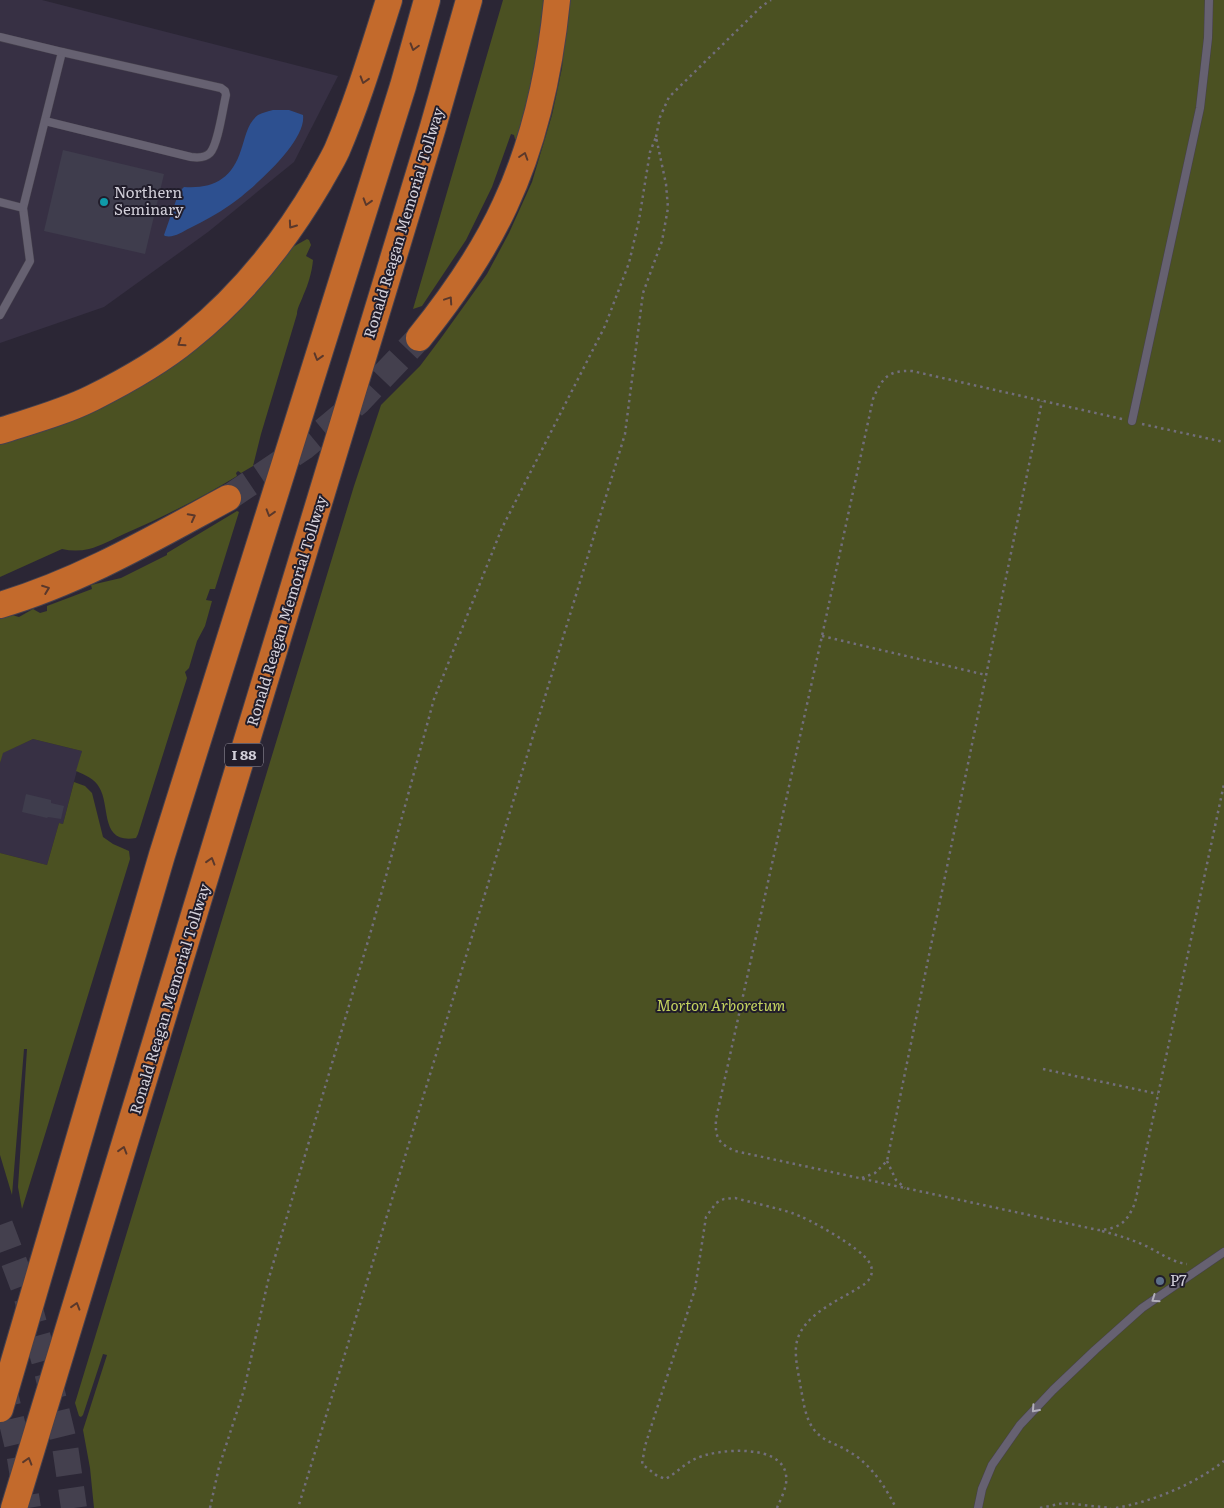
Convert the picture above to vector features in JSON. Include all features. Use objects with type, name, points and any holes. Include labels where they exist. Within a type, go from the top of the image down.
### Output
[{"type":"highway","points":[[0,431],[38,419],[98,395],[137,374],[188,338],[235,296],[274,251],[305,206],[336,152],[360,92],[388,0]]},
{"type":"highway","points":[[0,1409],[162,855],[400,96],[427,0]]},
{"type":"highway","name":"Ronald Reagan Memorial Tollway","points":[[14,1508],[428,146],[469,0]]},
{"type":"highway","points":[[419,338],[444,308],[466,275],[505,205],[523,161],[537,116],[548,70],[557,0]]},
{"type":"highway","points":[[0,422],[38,419]]},
{"type":"highway","points":[[0,605],[47,589],[112,560],[228,498]]},
{"type":"lane","points":[[1132,422],[1200,108],[1208,38],[1209,0]]},
{"type":"lane","points":[[0,37],[221,88],[225,90],[226,95],[212,151],[205,156],[191,157],[45,120]]},
{"type":"lane","points":[[0,315],[30,262],[23,208],[62,52]]},
{"type":"lane","points":[[0,202],[23,208]]},
{"type":"lane","points":[[978,1508],[982,1489],[992,1465],[1020,1426],[1043,1401],[1095,1350],[1142,1308],[1224,1252]]},
{"type":"path","points":[[210,1508],[220,1467],[244,1390],[268,1281],[373,924],[434,699],[502,528],[605,326],[629,263],[639,220],[650,152],[656,137],[660,117],[669,97],[762,6],[771,0]]},
{"type":"path","points":[[298,1508],[625,434],[643,293],[662,241],[668,208],[666,184],[656,137]]},
{"type":"path","points":[[860,1178],[875,1173],[887,1160],[1042,401],[912,371],[898,370],[887,376],[872,399],[716,1120],[715,1134],[724,1146],[735,1151],[1098,1230],[1128,1238],[1180,1263],[1204,1266]]},
{"type":"path","points":[[822,636],[986,675]]},
{"type":"path","points":[[1098,1230],[1113,1229],[1122,1224],[1130,1215],[1135,1203],[1224,784]]},
{"type":"path","points":[[1043,1069],[1158,1094]]},
{"type":"path","points":[[887,1160],[896,1180],[905,1188]]},
{"type":"path","points":[[777,1508],[786,1481],[786,1472],[782,1465],[774,1458],[765,1454],[740,1450],[727,1450],[708,1454],[696,1458],[686,1464],[676,1474],[665,1479],[656,1475],[642,1464],[648,1436],[695,1289],[706,1217],[716,1204],[724,1199],[735,1198],[804,1218],[841,1240],[869,1262],[872,1269],[872,1277],[866,1283],[808,1321],[797,1340],[796,1350],[807,1418],[812,1426],[818,1434],[849,1451],[865,1463],[889,1494],[896,1508]]},
{"type":"path","points":[[1116,1508],[1140,1504],[1171,1491],[1208,1474],[1224,1461]]},
{"type":"path","points":[[1040,1508],[1064,1503],[1111,1508]]},
{"type":"shaded area","points":[[0,0],[42,0],[338,76],[294,162],[208,232],[104,307],[0,343]]},
{"type":"shaded area","points":[[33,739],[82,751],[63,824],[59,823],[47,865],[0,853],[0,763],[2,753]]},
{"type":"green space","points":[[503,0],[546,0],[523,140],[515,139],[514,135],[511,134],[492,187],[466,240],[422,306],[413,309]]},
{"type":"green space","name":"Morton Arboretum","points":[[568,0],[1224,0],[1224,1508],[94,1508],[90,1468],[83,1430],[107,1355],[103,1354],[81,1417],[75,1403],[354,486],[381,405],[420,366],[487,274],[509,233],[532,182],[552,115],[562,68]]},
{"type":"green space","points":[[307,239],[311,245],[306,256],[313,260],[311,274],[298,310],[253,466],[241,473],[238,471],[236,473],[237,476],[182,507],[93,548],[82,550],[62,549],[0,577],[0,439],[66,417],[291,248]]},
{"type":"green space","points":[[237,511],[239,512],[215,589],[210,589],[206,600],[212,601],[205,626],[197,641],[189,668],[185,672],[187,678],[138,834],[136,838],[124,838],[116,835],[111,830],[103,795],[97,784],[76,771],[82,751],[33,739],[3,753],[0,763],[0,619],[12,615],[19,617],[33,609],[40,613],[47,611],[47,606],[92,589],[91,585],[121,578],[167,555],[167,553]]},
{"type":"green space","points":[[74,782],[85,786],[92,793],[103,837],[129,851],[130,859],[22,1209],[18,1187],[27,1049],[24,1049],[12,1195],[0,1155],[0,853],[47,865],[59,823],[63,824]]},
{"type":"water","points":[[273,110],[289,110],[303,115],[302,126],[296,138],[276,165],[230,205],[181,233],[165,236],[179,192],[184,187],[212,184],[227,175],[237,160],[251,122],[258,115]]},
{"type":"building","name":"Northern Seminary","points":[[63,150],[164,174],[145,254],[44,231]]},
{"type":"building","points":[[26,794],[51,800],[51,803],[64,806],[61,819],[22,812]]},
{"type":"tunnel","points":[[228,498],[304,447],[358,402],[419,338]]},
{"type":"tunnel","points":[[0,1225],[25,1291],[46,1367],[65,1446],[74,1508]]},
{"type":"tunnel","points":[[2,1381],[19,1452],[28,1508]]},
{"type":"place","name":"Northern Seminary","points":[[104,202]]},
{"type":"place","name":"P7","points":[[1160,1281]]}]
